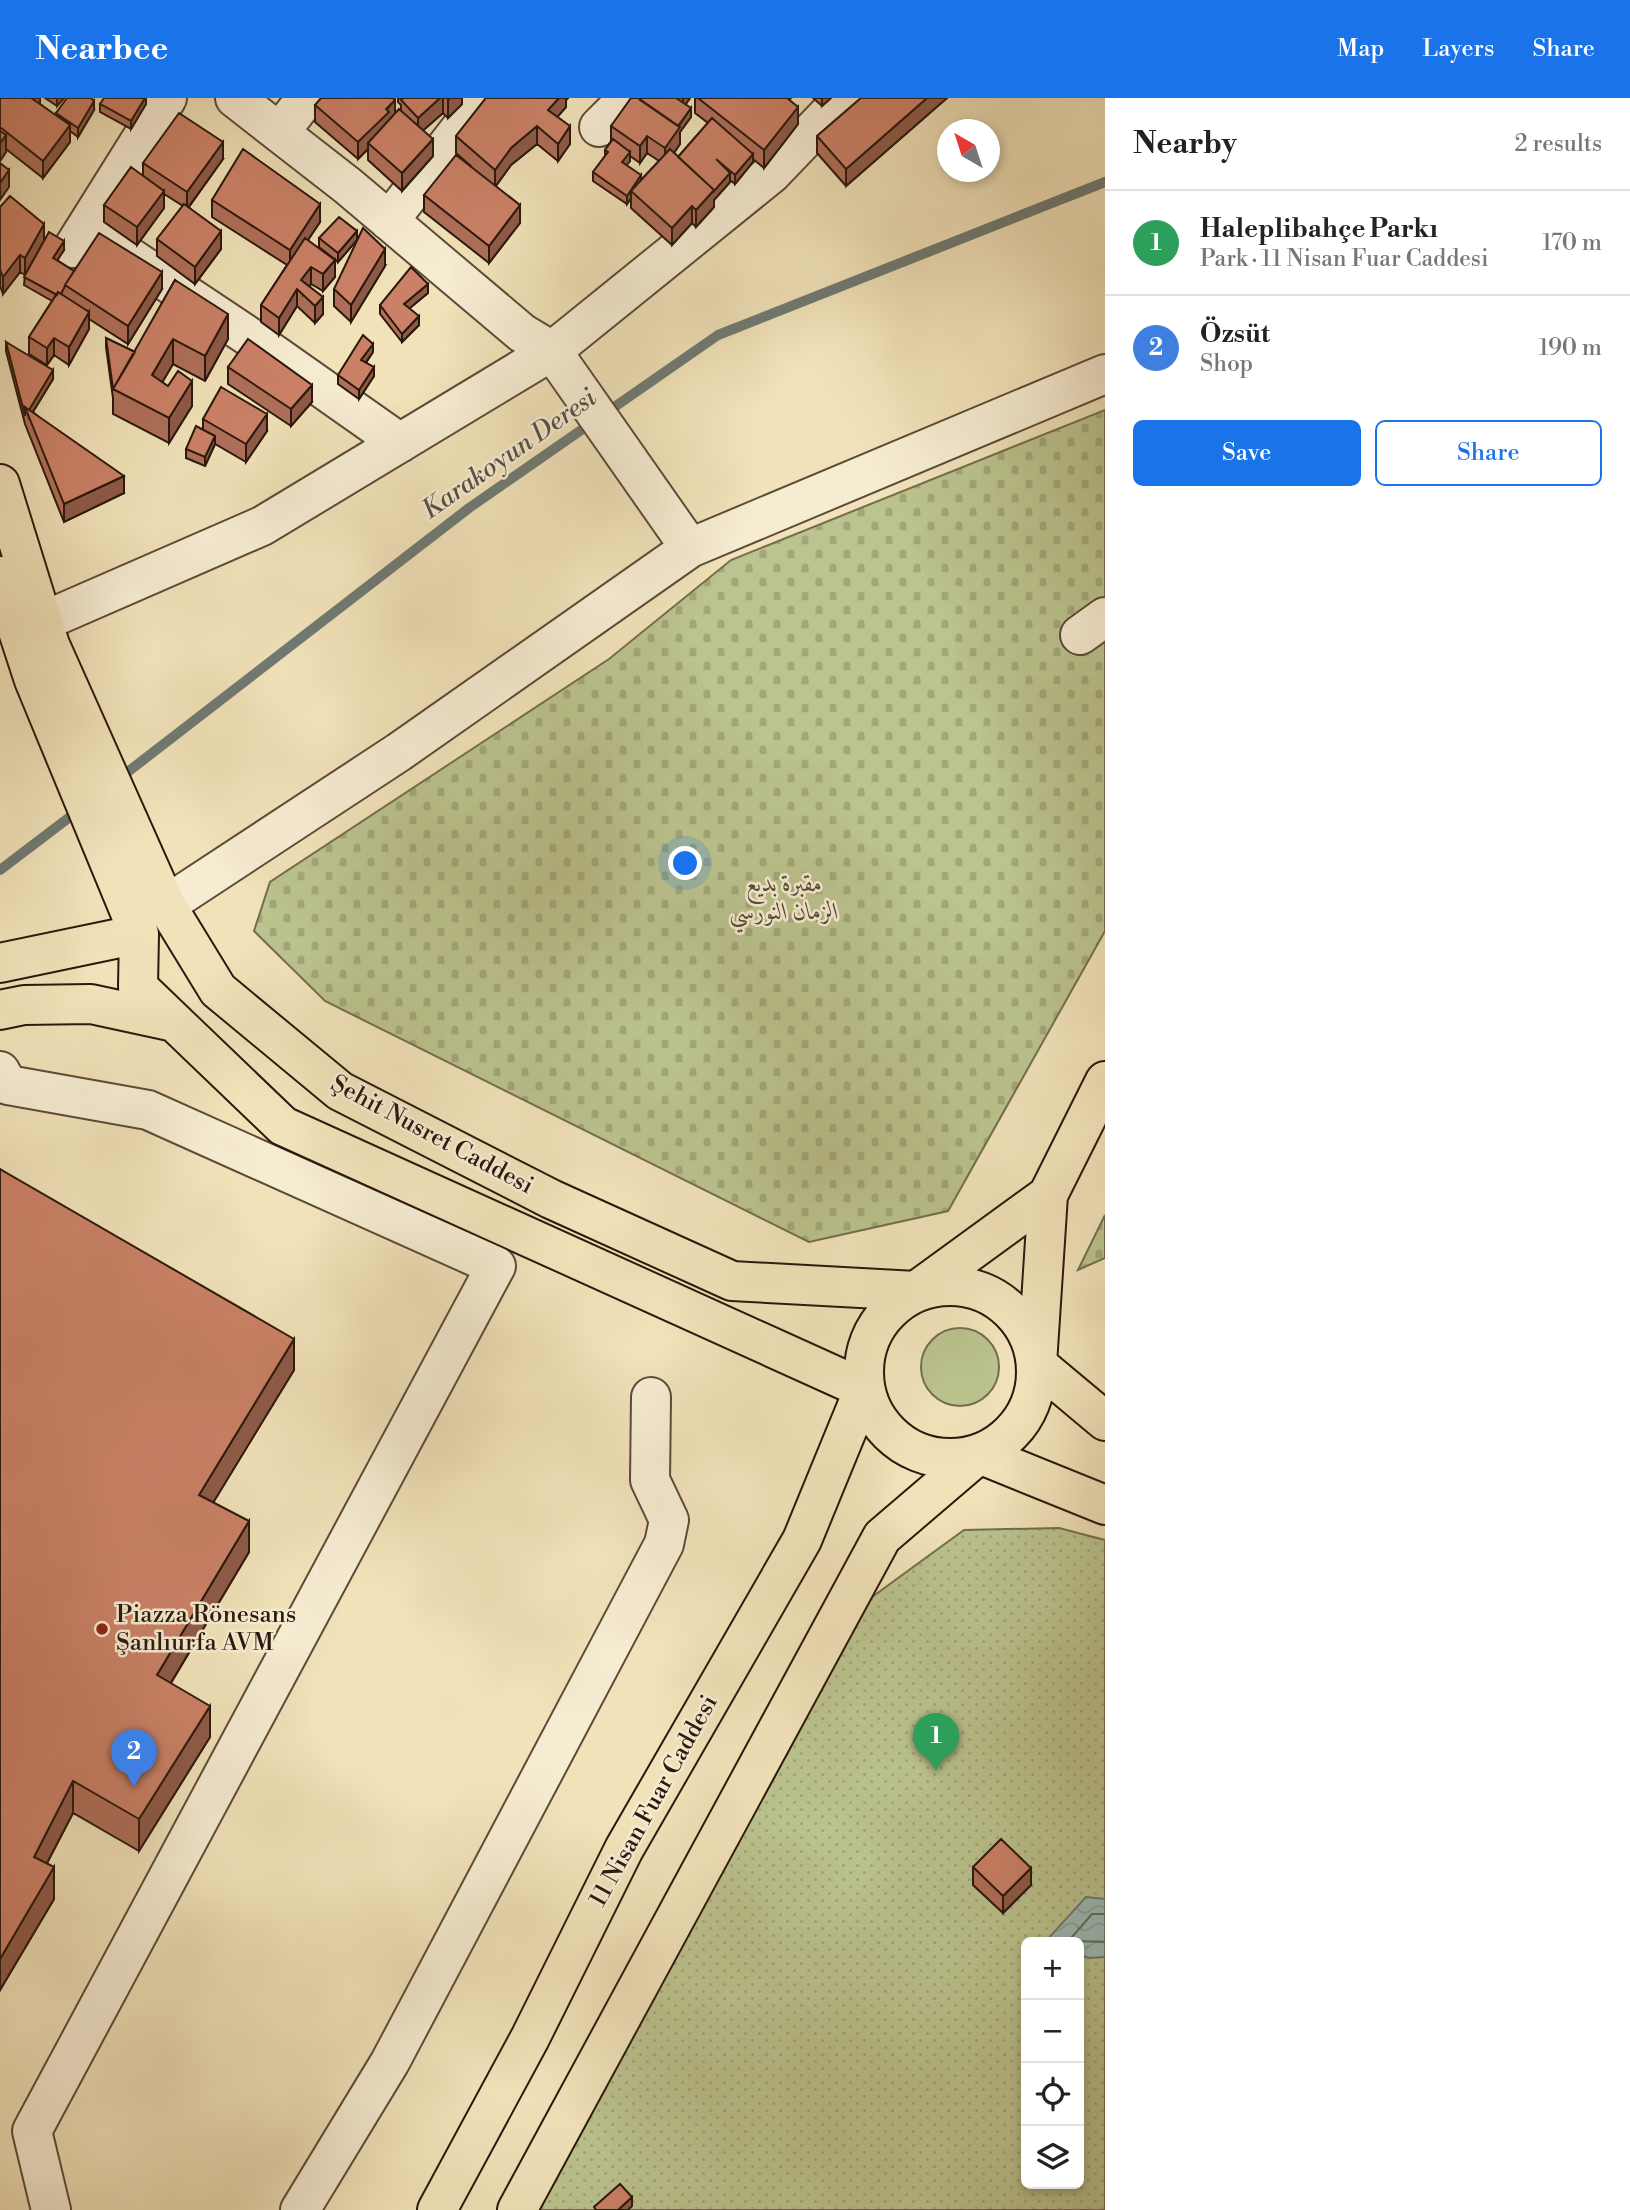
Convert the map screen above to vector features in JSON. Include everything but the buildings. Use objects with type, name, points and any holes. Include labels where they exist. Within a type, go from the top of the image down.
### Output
[{"type":"main road","name":"Şehit Nusret Caddesi","points":[[0,484],[47,633],[149,870],[166,905],[218,990],[340,1091],[551,1199],[732,1282],[916,1291]]},
{"type":"main road","name":"Şehit Nusret Caddesi","points":[[0,576],[34,680],[122,899],[139,934],[138,987],[283,1126],[864,1389]]},
{"type":"main road","points":[[0,962],[139,934]]},
{"type":"main road","points":[[0,1010],[24,1005],[91,1004],[175,1022]]},
{"type":"main road","points":[[517,2210],[882,1537],[979,1454],[1005,1439],[1024,1416],[1035,1391],[1048,1195],[1105,1082]]},
{"type":"main road","points":[[1048,1195],[891,1307],[873,1331],[863,1360],[864,1389],[875,1417],[894,1439],[920,1454],[949,1459],[979,1454],[1082,1498],[1105,1505]]},
{"type":"main road","points":[[916,1291],[943,1285],[970,1287],[995,1297],[1016,1314],[1030,1338],[1037,1364],[1105,1421]]},
{"type":"main road","name":"11 Nisan Fuar Caddesi","points":[[437,2210],[530,2038],[624,1849],[802,1540],[864,1389]]},
{"type":"street","points":[[167,98],[79,239],[248,336],[400,443]]},
{"type":"street","points":[[235,98],[389,220],[522,333],[552,351],[690,548]]},
{"type":"street","points":[[280,132],[306,98]]},
{"type":"street","points":[[389,220],[484,98]]},
{"type":"street","points":[[599,127],[628,98]]},
{"type":"street","points":[[47,633],[262,526],[552,351],[771,174],[844,98]]},
{"type":"street","points":[[166,905],[399,752],[690,548],[1105,374]]},
{"type":"street","points":[[0,1072],[8,1085],[148,1110],[496,1266],[32,2131],[51,2210]]},
{"type":"street","points":[[300,2210],[390,2062],[664,1545],[668,1520],[650,1480],[651,1397]]},
{"type":"green space","name":"مقبرة بديع الزمان النورسي","points":[[1105,410],[1105,931],[948,1211],[809,1242],[325,1001],[254,931],[270,882],[609,659],[731,560]]},
{"type":"green space","points":[[1105,1215],[1105,1258],[1078,1270]]},
{"type":"green space","points":[[960,1328],[975,1331],[988,1339],[996,1352],[999,1367],[996,1382],[988,1395],[975,1403],[960,1406],[945,1403],[932,1395],[924,1382],[921,1367],[924,1352],[932,1339],[945,1331]]},
{"type":"green space","points":[[1059,1528],[1105,1540],[1105,2210],[523,2210],[868,1600],[964,1530]]},
{"type":"water","points":[[1086,1897],[1105,1899],[1105,1957],[1084,1956],[1084,1937],[1050,1937]]},
{"type":"waterway","name":"Karakoyun Deresi","points":[[116,781],[469,508],[718,335],[1105,182]]},
{"type":"waterway","name":"Karakoyun Deresi","points":[[0,870],[79,810]]},
{"type":"place","name":"Piazza Rönesans Şanlıurfa AVM","points":[[102,1629]]},
{"type":"place","name":"Haleplibahçe Parkı","points":[[936,1771]]},
{"type":"place","name":"Özsüt","points":[[134,1787]]}]
